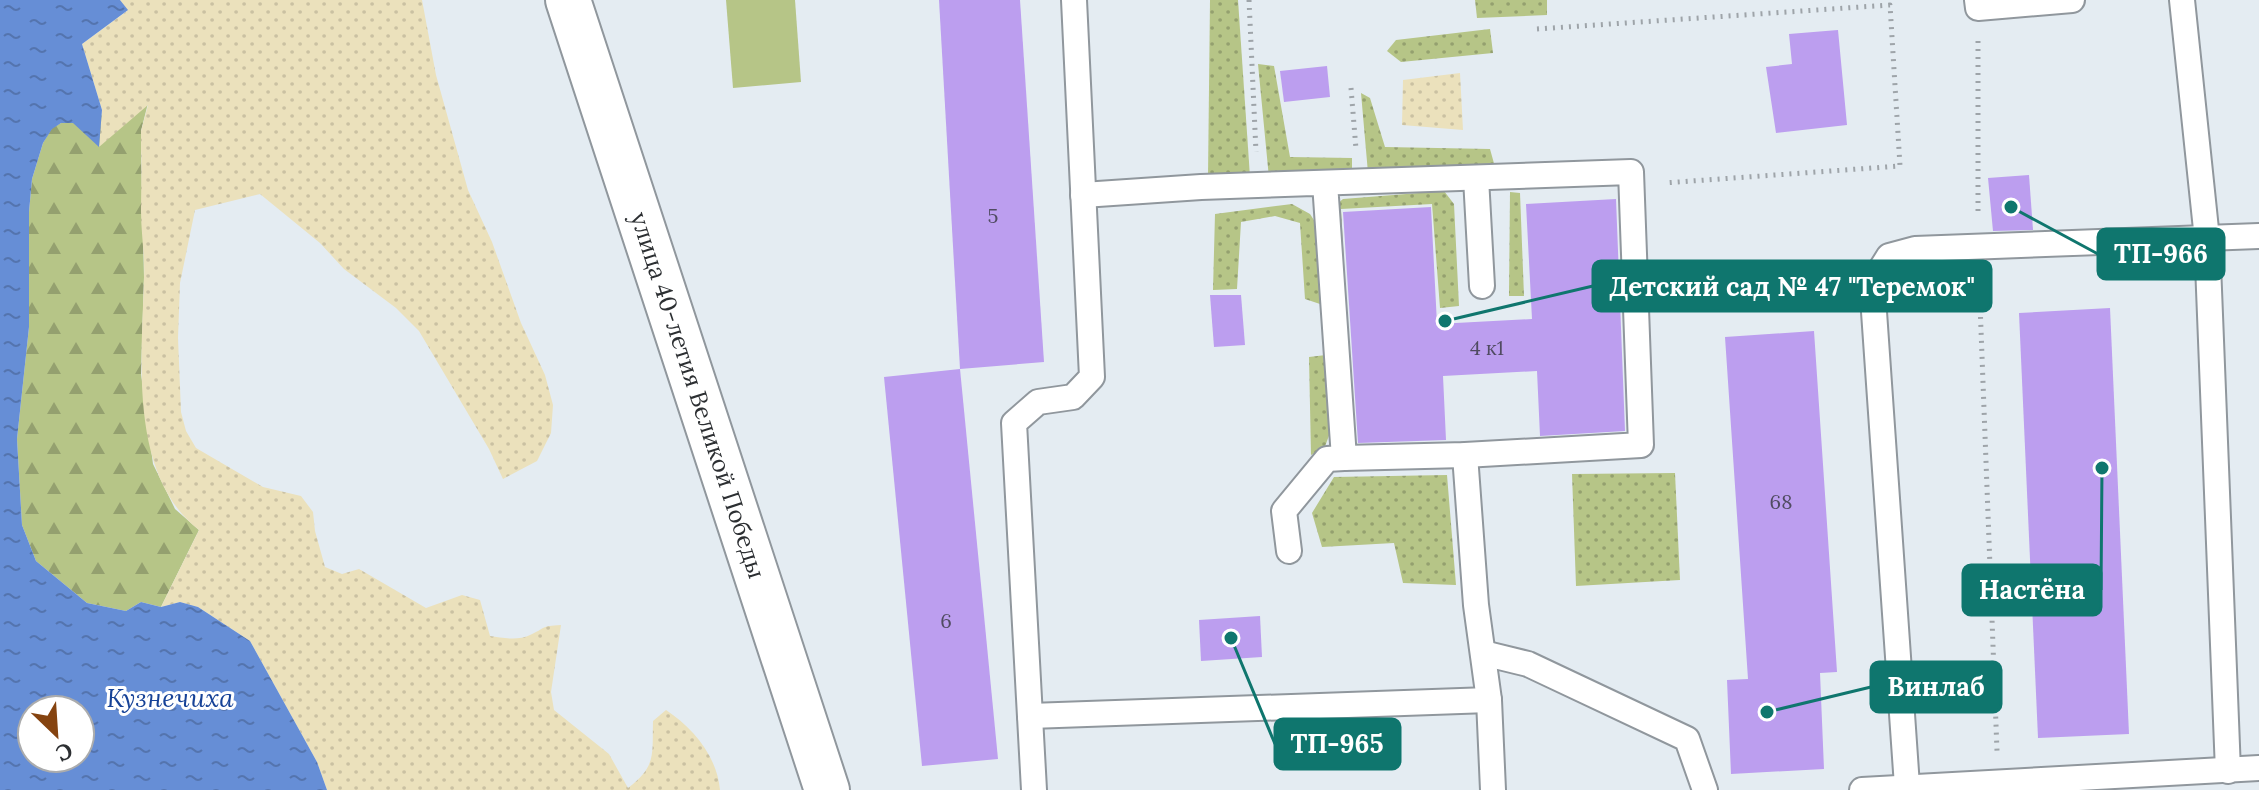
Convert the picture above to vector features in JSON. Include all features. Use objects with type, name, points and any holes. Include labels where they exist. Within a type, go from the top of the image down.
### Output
[{"type":"street","name":"улица 40-летия Великой Победы","points":[[568,0],[827,790]]},
{"type":"lane","points":[[1034,790],[1014,423],[1038,402],[1073,397],[1092,377],[1074,0]]},
{"type":"lane","points":[[1978,4],[2072,0]]},
{"type":"lane","points":[[2182,0],[2207,239],[2228,771]]},
{"type":"lane","points":[[1083,195],[1258,185],[1631,172],[1641,445],[1327,459],[1284,511],[1289,551]]},
{"type":"lane","points":[[1476,178],[1482,286]]},
{"type":"lane","points":[[1325,183],[1344,458]]},
{"type":"lane","points":[[1907,786],[1872,283],[1889,256],[1915,249],[2259,236]]},
{"type":"lane","points":[[1465,455],[1476,605],[1489,700],[1493,790]]},
{"type":"lane","points":[[1483,653],[1528,664],[1687,739],[1705,790]]},
{"type":"lane","points":[[1030,716],[1489,700]]},
{"type":"lane","points":[[1862,790],[1998,782],[2084,784],[2259,768]]},
{"type":"path","points":[[1249,0],[1258,185]]},
{"type":"path","points":[[1978,4],[1978,247],[1998,782]]},
{"type":"path","points":[[1537,29],[1890,5],[1900,166],[1631,185]]},
{"type":"path","points":[[1351,88],[1359,181]]},
{"type":"green space","points":[[726,0],[795,0],[801,82],[733,88]]},
{"type":"green space","points":[[1210,0],[1238,0],[1250,177],[1208,176]]},
{"type":"green space","points":[[1475,0],[1547,0],[1547,15],[1477,18]]},
{"type":"green space","points":[[1490,29],[1493,53],[1401,62],[1387,51],[1396,40]]},
{"type":"green space","points":[[1258,64],[1274,66],[1290,157],[1352,158],[1352,175],[1269,178]]},
{"type":"green space","points":[[1361,93],[1370,98],[1385,147],[1490,149],[1495,167],[1368,173]]},
{"type":"green space","points":[[148,103],[141,131],[144,277],[141,374],[153,464],[175,509],[199,530],[161,607],[141,602],[126,611],[87,603],[36,561],[22,525],[17,439],[29,327],[29,212],[32,179],[43,143],[52,128],[61,123],[73,123]]},
{"type":"green space","points":[[1444,191],[1454,204],[1459,306],[1440,308],[1432,204],[1341,209],[1348,336],[1343,336],[1333,207],[1343,199]]},
{"type":"green space","points":[[1510,192],[1520,193],[1524,296],[1509,296]]},
{"type":"green space","points":[[1292,204],[1310,214],[1319,228],[1323,305],[1305,299],[1300,223],[1275,216],[1241,222],[1237,289],[1213,290],[1215,214]]},
{"type":"green space","points":[[1326,355],[1333,425],[1324,449],[1311,455],[1309,357]]},
{"type":"green space","points":[[1675,473],[1680,580],[1576,586],[1572,474]]},
{"type":"green space","points":[[1447,475],[1456,585],[1403,583],[1394,543],[1322,547],[1312,513],[1334,477]]},
{"type":"sand","points":[[120,0],[422,0],[436,75],[468,190],[545,375],[553,405],[551,433],[537,461],[503,479],[489,449],[419,331],[396,308],[344,269],[320,243],[260,194],[195,210],[180,283],[178,338],[181,412],[186,431],[196,448],[263,487],[301,496],[313,512],[325,567],[342,574],[359,569],[426,608],[462,595],[480,600],[490,636],[521,638],[546,627],[561,625],[551,692],[554,710],[609,754],[628,788],[648,766],[653,721],[666,710],[694,734],[709,754],[720,790],[327,790],[317,762],[250,641],[198,607],[180,602],[161,607],[199,530],[176,507],[160,479],[144,413],[141,131],[148,105],[99,147],[102,110],[82,44],[127,11]]},
{"type":"sand","points":[[1460,73],[1463,130],[1402,125],[1403,80]]},
{"type":"water","name":"Кузнечиха","points":[[0,0],[120,0],[128,10],[82,44],[102,110],[99,147],[73,123],[61,123],[52,129],[43,143],[32,179],[29,327],[17,439],[22,525],[36,561],[87,603],[126,611],[141,602],[161,607],[180,602],[198,607],[250,641],[317,762],[327,790],[0,790]]},
{"type":"building","points":[[939,0],[1020,0],[1044,362],[960,369]]},
{"type":"building","points":[[1838,30],[1847,125],[1776,133],[1766,67],[1792,64],[1789,34]]},
{"type":"building","points":[[1327,66],[1330,97],[1284,102],[1280,71]]},
{"type":"building","points":[[2029,175],[2033,230],[1993,231],[1988,178]]},
{"type":"building","points":[[1616,199],[1625,431],[1540,436],[1537,371],[1443,376],[1446,440],[1358,443],[1343,212],[1431,207],[1437,324],[1532,319],[1526,204]]},
{"type":"building","points":[[1210,295],[1241,295],[1245,345],[1214,347]]},
{"type":"building","points":[[2110,308],[2129,734],[2038,738],[2019,313]]},
{"type":"building","points":[[1814,331],[1837,672],[1820,673],[1824,769],[1731,774],[1727,680],[1748,679],[1725,337]]},
{"type":"building","points":[[960,369],[998,759],[922,766],[884,377]]},
{"type":"building","points":[[1260,616],[1262,657],[1201,661],[1199,620]]},
{"type":"place","name":"ТП-966","points":[[2011,207]]},
{"type":"place","name":"Детский сад № 47 \"Теремок\"","points":[[1445,321]]},
{"type":"place","name":"Настёна","points":[[2102,468]]},
{"type":"place","name":"ТП-965","points":[[1231,638]]},
{"type":"place","name":"Винлаб","points":[[1767,712]]}]
